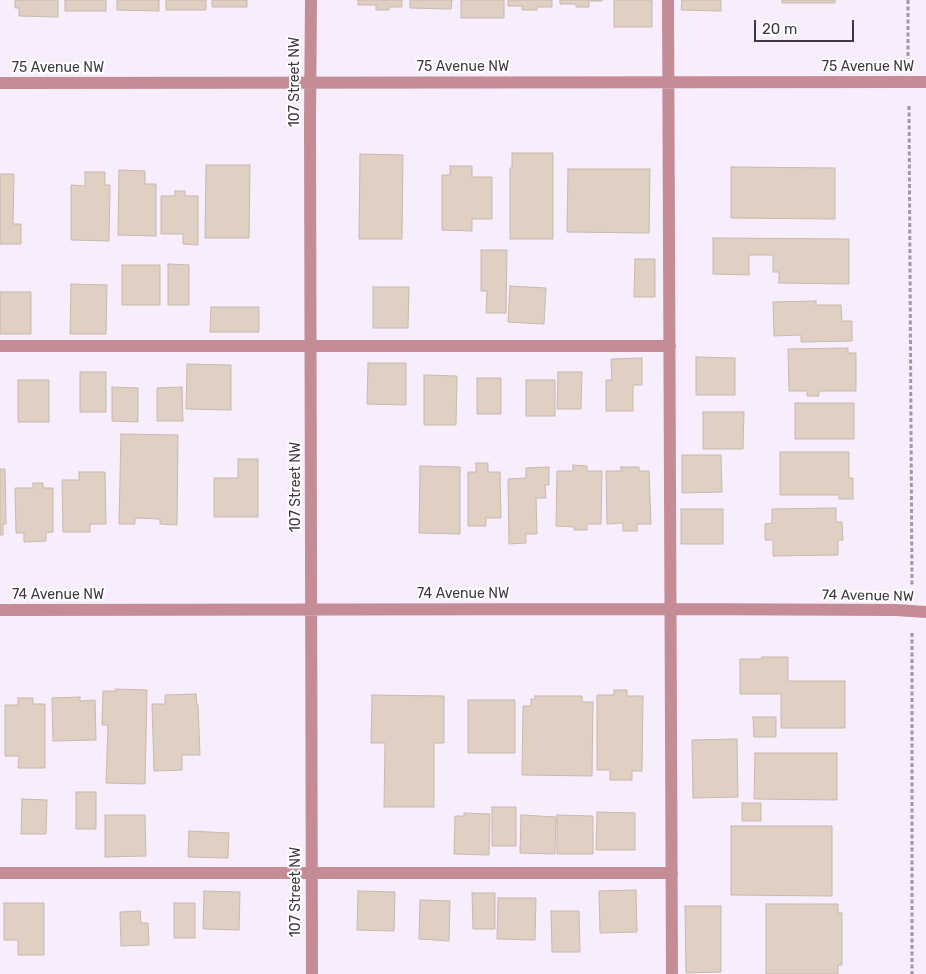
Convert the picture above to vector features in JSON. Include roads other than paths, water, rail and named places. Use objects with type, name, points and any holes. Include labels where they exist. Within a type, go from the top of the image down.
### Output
[{"type":"street","name":"107 Street NW","points":[[311,0],[312,974]]},
{"type":"street","points":[[668,0],[672,974]]},
{"type":"street","name":"75 Avenue NW","points":[[0,83],[926,82]]},
{"type":"street","points":[[0,346],[670,346]]},
{"type":"street","name":"74 Avenue NW","points":[[0,610],[671,609],[926,612]]},
{"type":"street","points":[[0,873],[672,873]]}]
